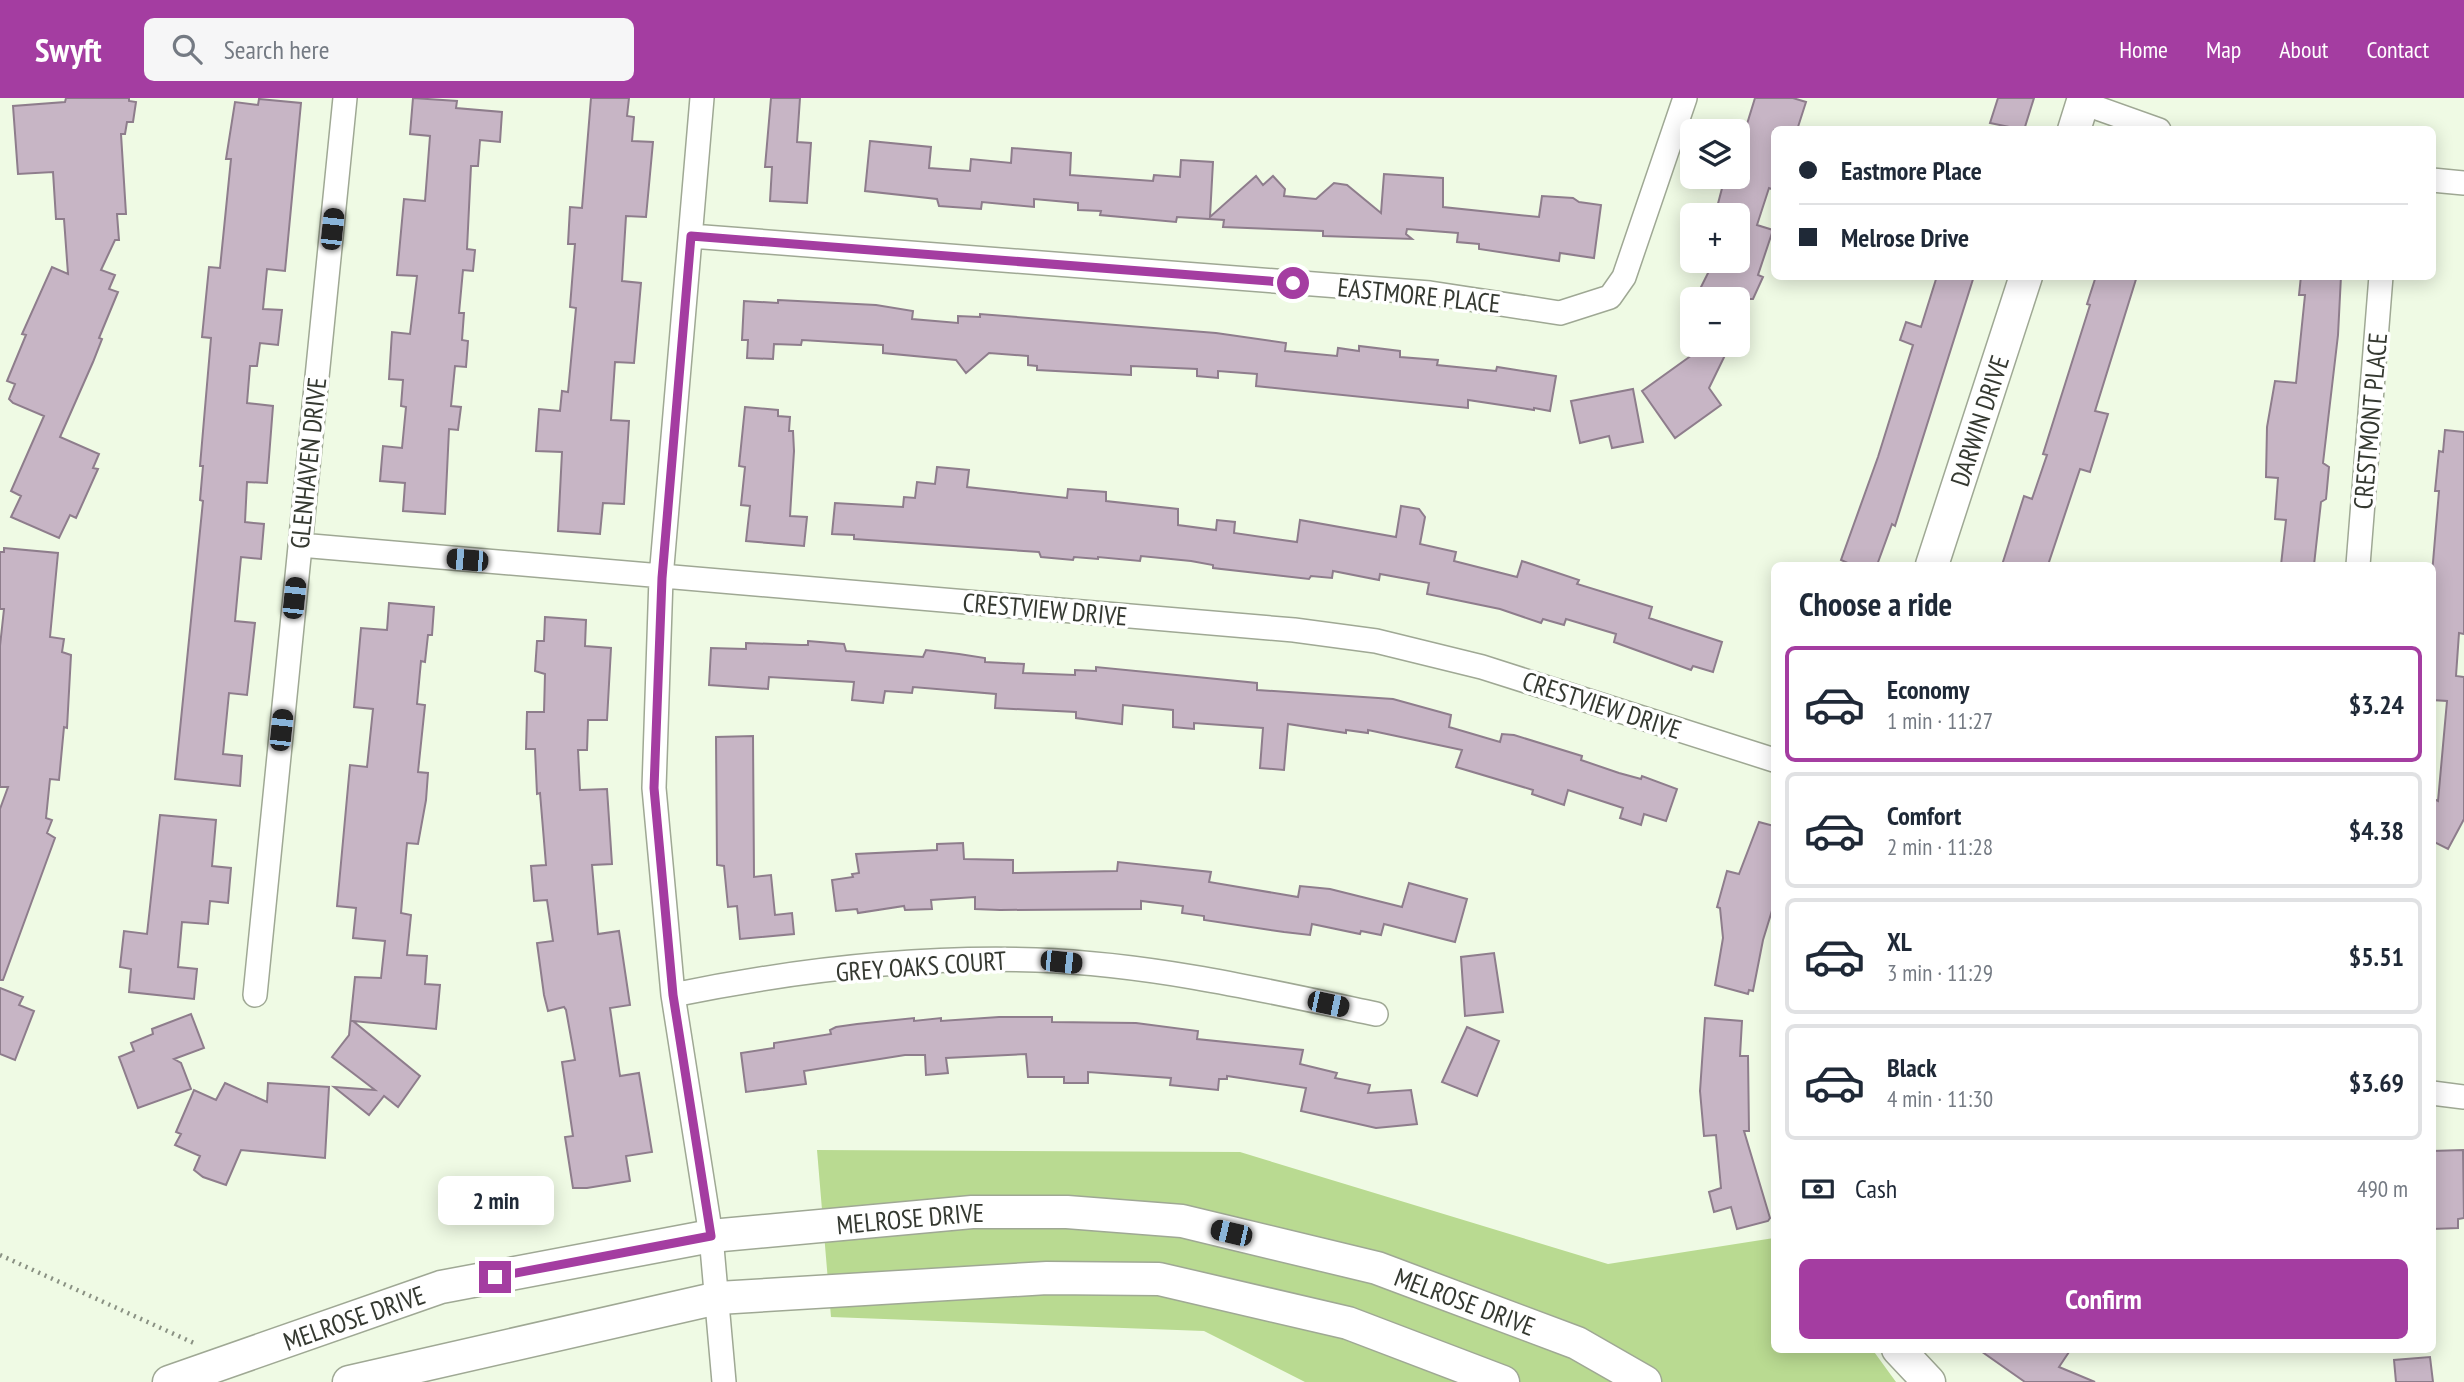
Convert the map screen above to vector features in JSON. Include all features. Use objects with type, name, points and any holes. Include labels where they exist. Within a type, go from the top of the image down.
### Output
[{"type":"main road","name":"DARWIN DRIVE","points":[[1933,562],[2025,280]]},
{"type":"main road","name":"MELROSE DRIVE","points":[[169,1382],[441,1287],[711,1236],[972,1212],[1067,1212],[1182,1221],[1377,1268],[1577,1343],[1645,1382]]},
{"type":"main road","points":[[349,1382],[718,1298],[1047,1278],[1159,1279],[1348,1323],[1503,1382]]},
{"type":"main road","points":[[1902,1353],[1929,1382]]},
{"type":"street","name":"GLENHAVEN DRIVE","points":[[255,995],[345,98]]},
{"type":"street","points":[[702,98],[662,578],[654,788],[673,995],[711,1236],[724,1382]]},
{"type":"street","name":"EASTMORE PLACE","points":[[691,236],[1430,293],[1560,313],[1610,297],[1624,277],[1685,98]]},
{"type":"street","points":[[2081,110],[2143,126]]},
{"type":"street","points":[[2436,180],[2464,183]]},
{"type":"street","name":"CRESTMONT PLACE","points":[[2358,562],[2382,280]]},
{"type":"street","name":"CRESTVIEW DRIVE","points":[[300,545],[1294,630],[1376,641],[1482,667],[1771,759]]},
{"type":"street","name":"GREY OAKS COURT","points":[[673,995],[743,981],[921,962],[1037,960],[1208,978],[1376,1014]]},
{"type":"street","points":[[2436,1094],[2464,1097]]},
{"type":"path","points":[[0,1255],[231,1360]]},
{"type":"green space","points":[[817,1150],[1240,1152],[1608,1264],[1771,1238],[1771,1353],[1875,1353],[1896,1382],[1305,1382],[1204,1331],[831,1317]]},
{"type":"building","points":[[66,98],[129,98],[129,101],[136,102],[133,122],[127,122],[125,134],[121,134],[126,214],[117,214],[119,240],[115,240],[101,270],[115,275],[109,289],[118,292],[99,338],[102,339],[93,362],[60,437],[99,454],[93,468],[98,469],[76,518],[70,515],[59,538],[11,517],[21,496],[11,491],[44,416],[13,403],[9,399],[15,384],[7,381],[26,335],[22,334],[52,267],[68,274],[64,219],[56,219],[53,172],[18,174],[13,106],[65,102]]},
{"type":"building","points":[[413,98],[457,101],[456,108],[502,112],[500,142],[480,140],[478,166],[471,166],[467,249],[475,250],[473,271],[463,270],[459,313],[464,313],[462,340],[468,341],[466,367],[455,366],[451,406],[461,407],[458,430],[449,429],[445,514],[403,511],[405,483],[380,481],[383,446],[402,448],[406,407],[401,406],[403,380],[389,379],[392,332],[410,334],[417,276],[397,275],[404,199],[425,201],[430,136],[410,134]]},
{"type":"building","points":[[591,98],[629,98],[627,116],[634,117],[632,141],[653,142],[646,217],[626,216],[622,281],[641,283],[634,363],[615,362],[611,420],[629,421],[624,504],[603,503],[600,534],[558,531],[562,452],[536,451],[539,409],[560,411],[562,391],[568,392],[576,308],[570,307],[575,244],[568,244],[570,207],[582,208]]},
{"type":"building","points":[[771,98],[800,98],[797,142],[811,143],[807,203],[770,201],[772,167],[765,167]]},
{"type":"building","points":[[1755,98],[1793,98],[1806,102],[1798,126],[1771,126],[1771,189],[1769,188],[1757,225],[1771,229],[1771,236],[1758,275],[1763,277],[1753,299],[1750,299],[1750,287],[1701,287],[1708,273],[1750,273],[1750,203],[1718,203],[1722,189],[1750,189],[1749,119]]},
{"type":"building","points":[[1998,98],[2034,98],[2025,126],[1990,123]]},
{"type":"building","points":[[259,99],[301,103],[285,271],[267,269],[263,309],[282,310],[278,345],[260,343],[257,366],[250,366],[247,403],[273,406],[267,483],[247,482],[245,522],[264,524],[261,559],[241,557],[235,621],[255,623],[247,695],[229,693],[223,754],[242,756],[240,786],[175,779],[203,501],[200,500],[203,466],[200,466],[211,338],[202,337],[209,267],[220,268],[231,159],[226,159],[235,102],[258,105]]},
{"type":"building","points":[[870,141],[931,147],[929,168],[970,171],[971,159],[1011,163],[1012,148],[1071,153],[1070,175],[1153,181],[1154,175],[1180,177],[1181,160],[1213,162],[1210,217],[1256,176],[1263,185],[1273,176],[1285,189],[1284,196],[1316,199],[1334,183],[1347,185],[1381,213],[1384,174],[1443,178],[1443,207],[1539,217],[1542,196],[1573,198],[1579,202],[1601,205],[1594,258],[1560,253],[1559,261],[1479,249],[1479,244],[1457,242],[1458,233],[1407,229],[1406,234],[1412,239],[1323,236],[1323,231],[1223,227],[1224,220],[1177,217],[1176,222],[1100,215],[1101,211],[1078,210],[1078,203],[1034,199],[1034,207],[982,202],[981,209],[939,206],[937,199],[865,191]]},
{"type":"building","points":[[1936,280],[1973,280],[1895,526],[1892,524],[1878,562],[1845,562],[1841,560],[1878,457],[1913,345],[1900,340],[1906,322],[1921,327]]},
{"type":"building","points":[[2095,280],[2136,280],[2095,411],[2108,414],[2090,472],[2080,469],[2049,562],[2003,562],[2024,496],[2032,499],[2047,455],[2043,454],[2090,305],[2087,304]]},
{"type":"building","points":[[2301,280],[2341,280],[2338,335],[2323,463],[2329,467],[2326,499],[2321,502],[2314,562],[2281,562],[2286,520],[2275,519],[2278,478],[2266,477],[2267,427],[2275,381],[2296,383],[2305,295],[2299,295]]},
{"type":"building","points":[[778,300],[876,305],[913,311],[912,319],[958,323],[958,316],[980,317],[980,314],[1216,333],[1286,343],[1285,351],[1337,356],[1338,348],[1359,351],[1359,346],[1400,351],[1400,357],[1438,360],[1437,365],[1496,371],[1497,367],[1556,376],[1550,411],[1468,400],[1468,408],[1256,386],[1257,374],[1218,371],[1218,378],[1197,376],[1197,369],[1131,366],[1131,375],[1037,370],[1037,366],[1028,365],[1028,356],[989,353],[966,373],[956,360],[883,353],[883,345],[802,340],[801,345],[774,344],[773,359],[747,358],[748,340],[742,340],[744,301],[778,303]]},
{"type":"building","points":[[1689,357],[1724,357],[1709,388],[1721,405],[1675,438],[1642,391]]},
{"type":"building","points":[[1633,389],[1643,442],[1612,448],[1609,436],[1580,443],[1571,401]]},
{"type":"building","points":[[745,407],[778,410],[778,416],[790,417],[789,431],[793,431],[794,451],[790,516],[807,517],[804,546],[746,541],[750,506],[741,505],[745,467],[739,466]]},
{"type":"building","points":[[2445,430],[2464,432],[2464,634],[2459,633],[2456,676],[2464,677],[2464,819],[2448,849],[2436,843],[2436,800],[2438,801],[2447,701],[2436,700],[2436,562],[2433,562],[2439,491],[2435,491],[2439,451],[2443,452]]},
{"type":"building","points":[[937,467],[969,470],[967,487],[1067,498],[1068,489],[1106,492],[1106,501],[1178,509],[1178,525],[1216,530],[1217,520],[1235,522],[1234,533],[1297,542],[1300,520],[1396,537],[1401,506],[1419,509],[1425,517],[1420,544],[1456,552],[1454,561],[1517,577],[1522,561],[1579,580],[1577,584],[1652,607],[1649,618],[1722,642],[1713,672],[1693,666],[1691,670],[1614,642],[1616,634],[1566,619],[1564,625],[1543,619],[1541,623],[1500,609],[1427,594],[1429,583],[1380,574],[1379,580],[1333,571],[1332,578],[1311,576],[1309,579],[1213,568],[1213,565],[1191,561],[1141,556],[1140,561],[1098,557],[1074,557],[1073,560],[1041,557],[1039,552],[854,539],[854,535],[832,534],[835,503],[903,507],[904,497],[915,498],[917,482],[935,484]]},
{"type":"building","points":[[4,548],[58,553],[50,637],[64,639],[62,652],[71,655],[67,728],[64,727],[59,780],[50,779],[46,818],[52,820],[47,833],[55,838],[3,980],[0,980],[0,809],[8,787],[0,787],[0,646],[4,609],[0,609],[0,552],[4,552]]},
{"type":"building","points":[[389,603],[434,607],[432,635],[428,635],[425,662],[421,661],[417,704],[425,705],[418,772],[428,773],[426,800],[418,844],[407,843],[401,913],[411,915],[407,955],[427,956],[425,984],[440,985],[436,1029],[353,1021],[420,1076],[398,1107],[384,1096],[369,1115],[334,1087],[375,1090],[332,1057],[349,1035],[355,977],[381,978],[385,941],[353,938],[356,908],[337,906],[350,765],[367,767],[373,709],[354,707],[361,628],[387,630]]},
{"type":"building","points":[[545,617],[586,620],[585,646],[611,648],[607,720],[588,720],[587,750],[578,750],[580,790],[607,789],[612,864],[592,865],[598,934],[619,931],[630,1005],[610,1008],[620,1076],[639,1073],[652,1152],[626,1156],[630,1181],[587,1188],[573,1188],[565,1137],[573,1136],[562,1062],[575,1060],[566,1010],[564,1007],[548,1011],[544,995],[537,943],[553,941],[547,900],[534,901],[531,866],[546,865],[540,793],[537,794],[535,749],[526,749],[527,712],[544,712],[545,674],[535,671],[537,641],[544,641]]},
{"type":"building","points":[[808,641],[844,644],[846,651],[923,657],[926,650],[959,654],[985,658],[985,662],[1024,664],[1023,673],[1075,675],[1075,670],[1096,671],[1096,667],[1257,683],[1257,690],[1393,699],[1451,715],[1449,727],[1500,742],[1502,734],[1514,735],[1582,756],[1581,760],[1619,773],[1641,779],[1642,776],[1677,789],[1666,821],[1644,814],[1641,825],[1620,818],[1623,808],[1568,790],[1564,805],[1532,794],[1533,790],[1456,767],[1462,750],[1368,730],[1368,733],[1346,730],[1346,733],[1288,724],[1284,770],[1260,768],[1263,728],[1194,723],[1194,729],[1173,727],[1173,710],[1123,705],[1122,724],[1076,718],[1076,712],[995,708],[996,694],[913,687],[912,693],[885,691],[883,703],[852,700],[854,682],[769,677],[768,689],[709,685],[711,648],[746,649],[746,643],[808,645]]},
{"type":"building","points":[[753,736],[754,877],[771,875],[775,915],[792,913],[794,934],[740,939],[737,906],[728,907],[724,866],[717,865],[716,737]]},
{"type":"building","points":[[160,815],[216,820],[212,866],[231,868],[228,903],[210,901],[208,924],[182,922],[178,967],[197,969],[194,999],[129,992],[131,969],[120,967],[124,931],[147,934]]},
{"type":"building","points":[[1759,822],[1771,825],[1771,914],[1753,991],[1749,990],[1748,994],[1715,985],[1723,938],[1720,908],[1717,907],[1727,871],[1739,874]]},
{"type":"building","points":[[963,843],[964,859],[1013,860],[1013,873],[1117,871],[1118,862],[1211,872],[1209,882],[1298,897],[1300,886],[1330,889],[1402,907],[1409,883],[1467,899],[1455,942],[1384,924],[1381,935],[1361,931],[1360,934],[1312,924],[1310,935],[1284,932],[1204,920],[1204,916],[1182,913],[1183,906],[1141,901],[1141,909],[1000,910],[975,909],[975,897],[931,900],[932,909],[905,910],[904,906],[858,913],[857,909],[836,911],[832,880],[853,877],[852,874],[859,873],[856,854],[937,850],[937,844]]},
{"type":"building","points":[[1494,953],[1503,1012],[1465,1016],[1461,957]]},
{"type":"building","points":[[0,988],[23,997],[19,1005],[34,1011],[15,1060],[0,1054]]},
{"type":"building","points":[[191,1014],[204,1048],[174,1059],[181,1063],[191,1089],[138,1108],[119,1057],[134,1051],[131,1043],[153,1034],[152,1029]]},
{"type":"building","points":[[1052,1017],[1052,1022],[1136,1023],[1198,1031],[1197,1039],[1303,1050],[1300,1064],[1337,1073],[1335,1078],[1370,1085],[1368,1093],[1411,1090],[1417,1124],[1376,1128],[1301,1111],[1306,1088],[1227,1076],[1227,1079],[1219,1079],[1218,1090],[1170,1085],[1171,1078],[1088,1072],[1088,1083],[1064,1083],[1064,1077],[1028,1077],[1026,1054],[946,1058],[948,1073],[926,1075],[925,1055],[905,1055],[804,1071],[806,1084],[746,1092],[741,1053],[774,1048],[774,1043],[831,1034],[830,1030],[836,1027],[857,1024],[914,1018],[914,1021],[941,1018],[941,1021]]},
{"type":"building","points":[[1705,1018],[1742,1021],[1740,1056],[1748,1056],[1749,1131],[1744,1131],[1770,1218],[1768,1221],[1737,1229],[1731,1207],[1714,1212],[1709,1192],[1721,1188],[1716,1135],[1704,1136],[1700,1091]]},
{"type":"building","points":[[1467,1027],[1499,1041],[1477,1096],[1442,1082]]},
{"type":"building","points":[[225,1083],[267,1102],[268,1083],[329,1087],[325,1158],[241,1150],[226,1185],[203,1177],[194,1170],[200,1156],[175,1145],[181,1134],[176,1132],[194,1090],[216,1100]]},
{"type":"building","points":[[2463,1150],[2464,1218],[2458,1219],[2458,1228],[2436,1229],[2436,1151]]},
{"type":"building","points":[[1984,1353],[2068,1353],[2059,1367],[2095,1382],[2025,1382]]},
{"type":"building","points":[[2430,1357],[2433,1382],[2396,1382],[2394,1360]]},
{"type":"route","points":[[495,1277],[711,1236],[673,995],[654,788],[662,578],[691,236],[1293,283]]}]
